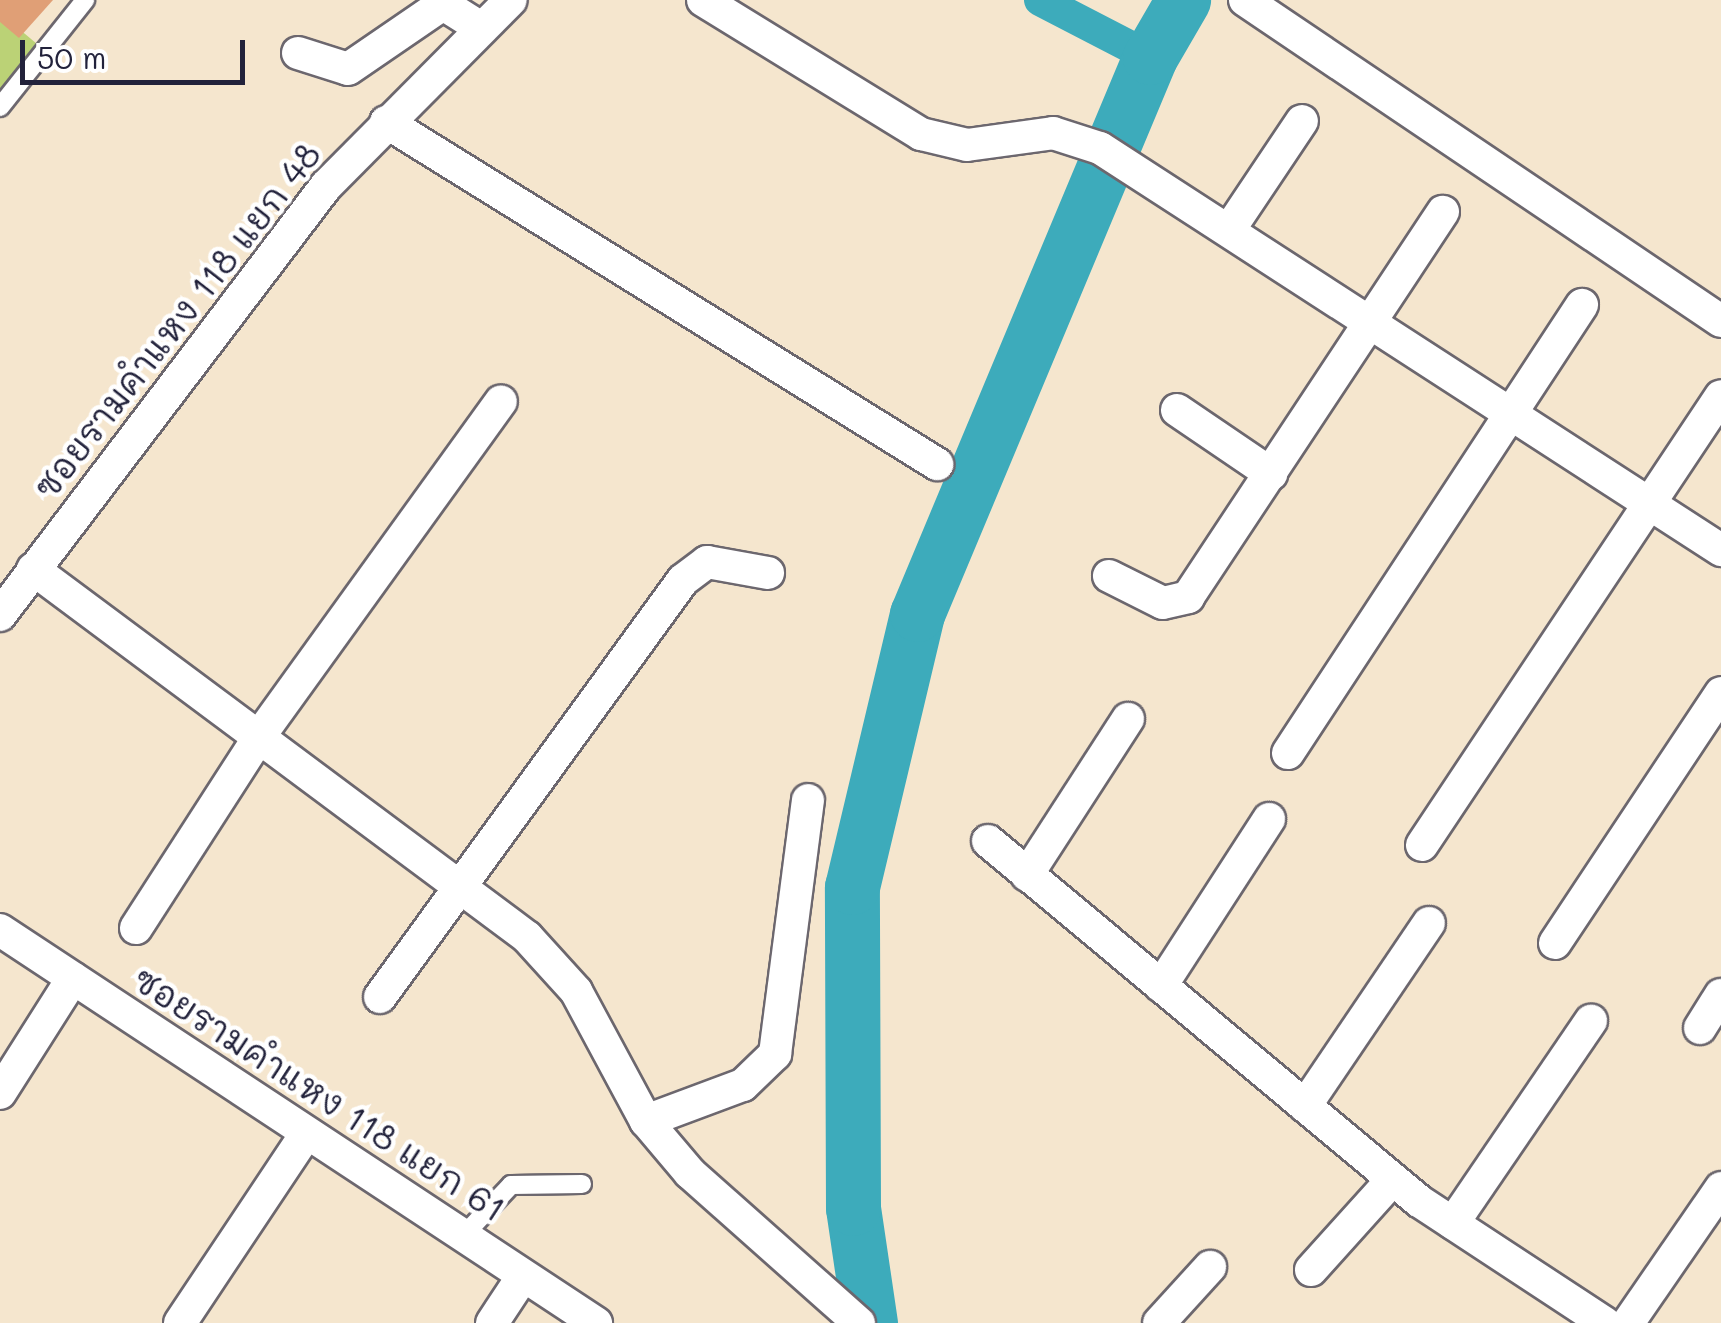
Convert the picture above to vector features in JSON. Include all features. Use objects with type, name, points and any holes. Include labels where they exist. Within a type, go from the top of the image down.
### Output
[{"type":"street","name":"ซอยรามคำแหง 118 แยก 48","points":[[0,615],[279,242],[386,122],[511,0]]},
{"type":"street","points":[[703,0],[932,138],[967,145],[1053,133],[1100,148],[1721,550]]},
{"type":"street","points":[[1245,0],[1721,321]]},
{"type":"street","points":[[298,53],[348,69],[443,4],[481,28]]},
{"type":"street","points":[[1230,230],[1302,121]]},
{"type":"street","points":[[386,122],[937,464]]},
{"type":"street","points":[[1109,576],[1183,602],[1443,212]]},
{"type":"street","points":[[1288,753],[1582,305]]},
{"type":"street","points":[[1422,845],[1721,396]]},
{"type":"street","points":[[136,928],[261,734],[501,401]]},
{"type":"street","points":[[1177,410],[1271,474]]},
{"type":"street","points":[[380,997],[459,882],[696,566],[768,572]]},
{"type":"street","points":[[34,570],[459,882],[576,991],[646,1121],[781,1256],[860,1323]]},
{"type":"street","points":[[1555,943],[1721,693]]},
{"type":"street","points":[[1027,874],[1128,719]]},
{"type":"street","points":[[646,1121],[743,1085],[775,1054],[808,800]]},
{"type":"street","points":[[1161,986],[1270,819]]},
{"type":"street","points":[[988,841],[1394,1179],[1569,1314],[1605,1323]]},
{"type":"street","points":[[1305,1106],[1430,923]]},
{"type":"street","name":"ซอยรามคำแหง 118 แยก 61","points":[[0,930],[596,1323]]},
{"type":"street","points":[[0,1093],[73,978]]},
{"type":"street","points":[[1700,1028],[1721,996]]},
{"type":"street","points":[[1453,1222],[1591,1021]]},
{"type":"street","points":[[180,1323],[306,1134]]},
{"type":"street","points":[[1311,1270],[1394,1179]]},
{"type":"street","points":[[1628,1323],[1721,1188]]},
{"type":"street","points":[[1159,1323],[1210,1266]]},
{"type":"street","points":[[492,1323],[524,1276]]},
{"type":"lane","points":[[0,107],[85,0]]},
{"type":"lane","points":[[463,1236],[512,1184],[582,1184]]},
{"type":"green space","points":[[0,13],[49,54],[0,115]]},
{"type":"building","points":[[0,0],[53,0],[19,38],[0,22]]},
{"type":"waterway","points":[[1040,0],[1150,57]]},
{"type":"waterway","points":[[870,1323],[853,1208],[852,887],[917,614],[1150,57],[1183,0]]}]
